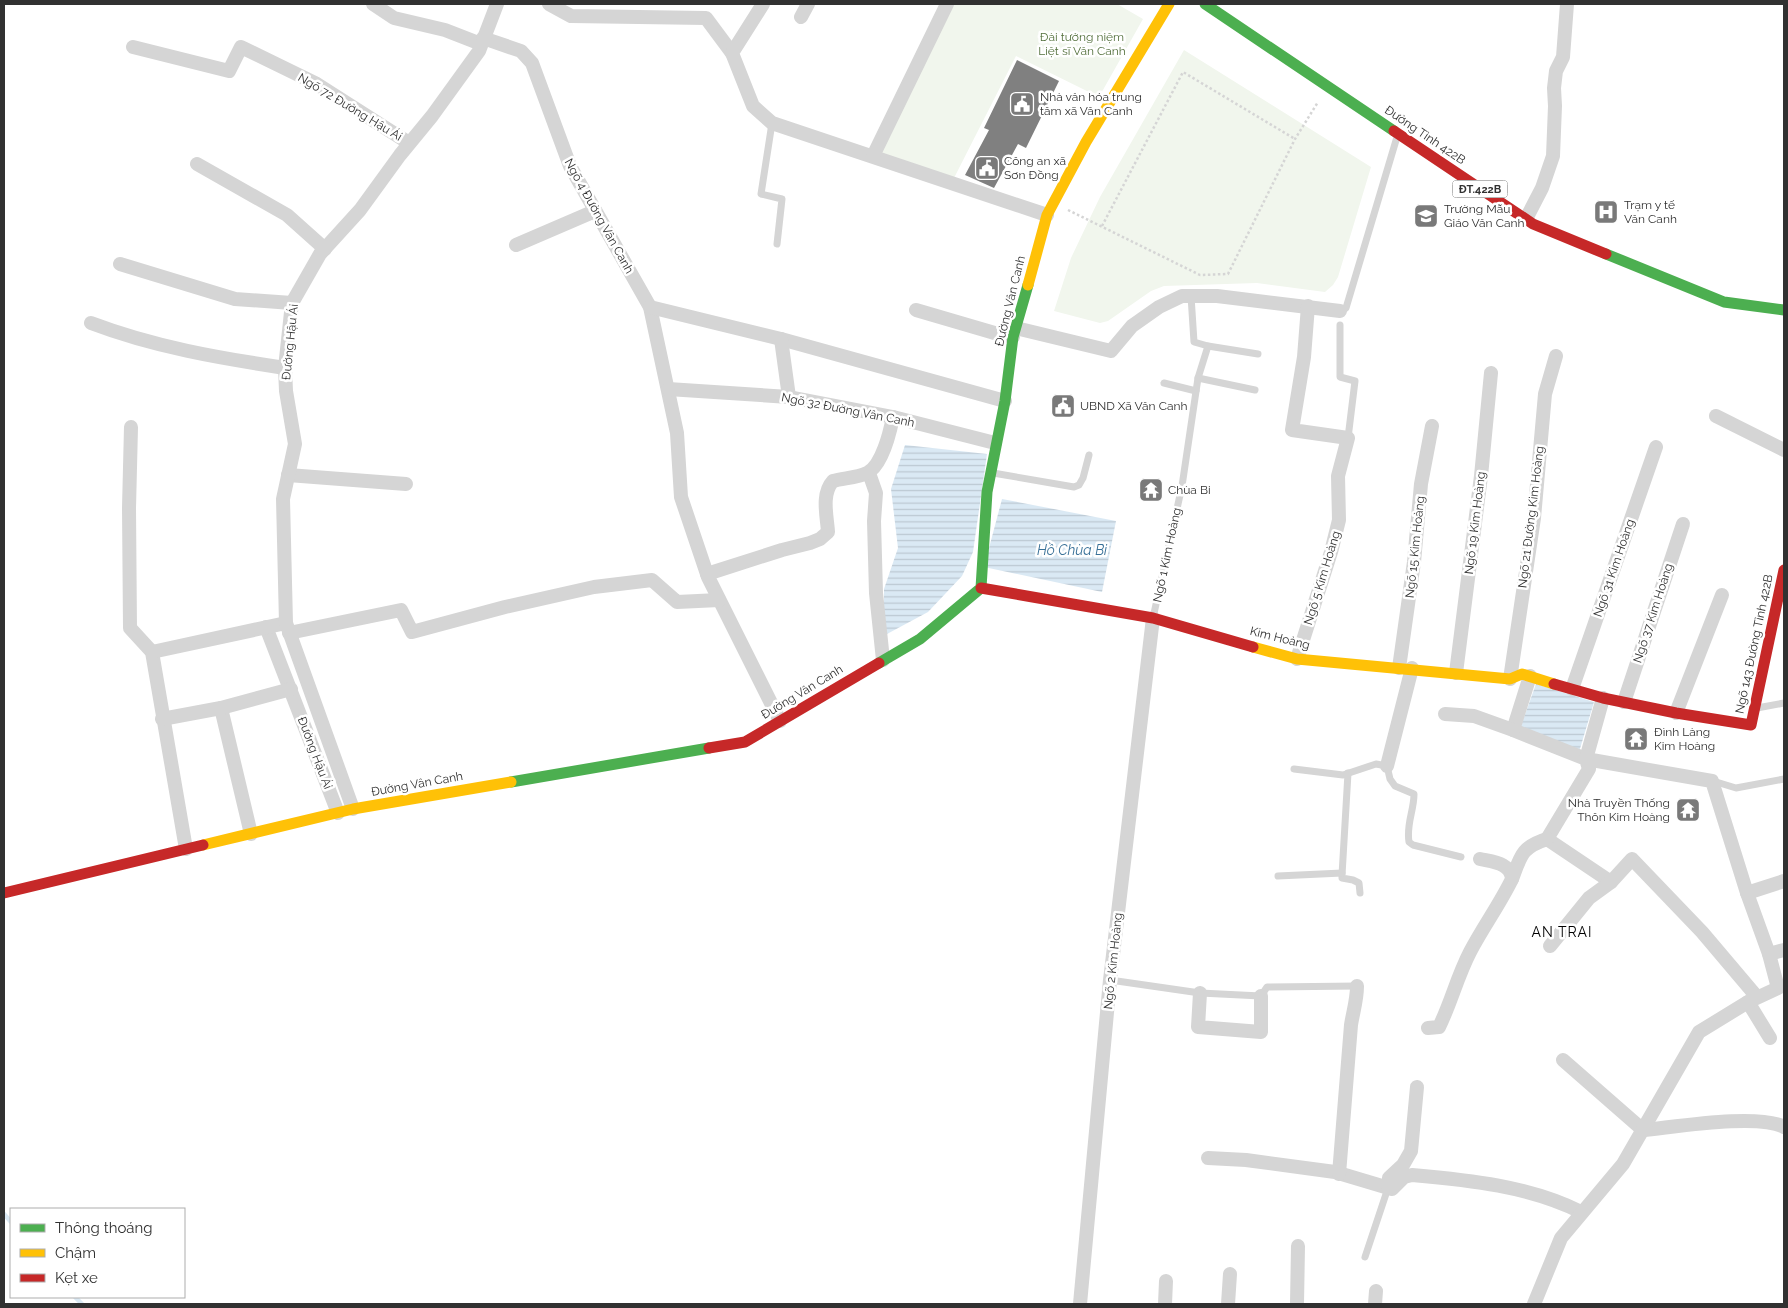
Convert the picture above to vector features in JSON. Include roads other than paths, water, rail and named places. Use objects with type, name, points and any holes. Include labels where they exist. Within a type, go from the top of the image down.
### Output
[{"type":"street","name":"Ngõ 4 Đường Vân Canh","points":[[373,4],[394,18],[521,51],[532,63],[570,166],[650,307],[677,433],[682,497],[707,574],[780,721]]},
{"type":"street","name":"Đường Hậu Ái","points":[[353,809],[288,628],[283,499],[295,444],[286,391],[285,368],[292,303],[324,248],[360,210],[479,51],[497,4]]},
{"type":"street","points":[[550,4],[571,16],[706,18]]},
{"type":"street","points":[[707,4],[706,18],[732,53],[753,106],[772,123],[873,156],[1050,209]]},
{"type":"street","points":[[732,53],[763,4]]},
{"type":"street","points":[[801,17],[808,4]]},
{"type":"street","points":[[873,156],[947,4]]},
{"type":"street","name":"Đường Vân Canh","points":[[4,893],[353,809],[745,742],[920,639],[981,588],[987,492],[995,443],[1005,401],[1014,332],[1050,209],[1086,142],[1169,4]]},
{"type":"street","name":"Đường Tỉnh 422B","points":[[1205,4],[1533,224],[1724,302],[1784,310]]},
{"type":"street","points":[[1526,219],[1542,188],[1553,156],[1554,88],[1556,72],[1563,57],[1568,4]]},
{"type":"street","name":"Ngõ 72 Đường Hậu Ái","points":[[133,47],[229,71],[241,47],[315,83],[410,143]]},
{"type":"street","points":[[197,164],[288,215],[324,248]]},
{"type":"street","points":[[516,245],[595,211]]},
{"type":"street","points":[[120,264],[235,299],[292,303]]},
{"type":"street","points":[[916,310],[998,334],[1014,332],[1111,351],[1132,326],[1167,302],[1182,296],[1217,296],[1308,306],[1340,318]]},
{"type":"street","points":[[1308,306],[1304,357],[1292,430],[1348,438]]},
{"type":"street","points":[[650,307],[781,340],[1005,401]]},
{"type":"street","points":[[91,323],[125,336],[165,346],[211,356],[285,368]]},
{"type":"street","points":[[781,340],[789,397]]},
{"type":"street","name":"Ngõ 21 Đường Kim Hoàng","points":[[1510,679],[1534,518],[1544,394],[1556,356]]},
{"type":"street","name":"Ngõ 19 Kim Hoàng","points":[[1456,673],[1480,485],[1491,373]]},
{"type":"street","name":"Ngõ 32 Đường Vân Canh","points":[[668,389],[789,397],[893,417],[995,443]]},
{"type":"street","points":[[1716,416],[1784,450]]},
{"type":"street","points":[[707,574],[820,539],[828,532],[826,494],[830,484],[833,481],[868,473],[880,458],[886,445],[893,417]]},
{"type":"street","name":"Ngõ 15 Kim Hoàng","points":[[1387,766],[1405,668],[1421,484],[1432,426]]},
{"type":"street","points":[[131,427],[129,508],[130,628],[152,652],[162,719],[186,849]]},
{"type":"street","name":"Ngõ 5 Kim Hoàng","points":[[1297,659],[1332,552],[1340,520],[1338,476],[1348,438]]},
{"type":"street","name":"Ngõ 31 Kim Hoàng","points":[[1572,689],[1656,447]]},
{"type":"street","points":[[868,473],[876,493],[874,521],[876,593],[883,660]]},
{"type":"street","points":[[288,475],[406,484]]},
{"type":"street","name":"Ngõ 37 Kim Hoàng","points":[[1624,702],[1683,524]]},
{"type":"street","name":"Ngõ 143 Đường Tỉnh 422B","points":[[1603,698],[1676,713],[1751,724],[1784,570]]},
{"type":"street","points":[[152,652],[266,627],[288,628],[401,610],[412,632],[594,586],[652,580],[677,602],[719,600]]},
{"type":"street","name":"Kim Hoàng","points":[[981,588],[1153,618],[1297,659],[1510,679],[1522,674],[1603,698]]},
{"type":"street","points":[[1676,713],[1722,595]]},
{"type":"street","name":"Ngõ 2 Kim Hoàng","points":[[1080,1304],[1110,980],[1153,618]]},
{"type":"street","name":"Đường Hậu Ái","points":[[266,627],[338,813]]},
{"type":"street","points":[[1513,730],[1530,676]]},
{"type":"street","points":[[162,719],[221,708],[291,689]]},
{"type":"street","points":[[1428,1028],[1439,1027],[1449,1008],[1459,976],[1470,952],[1512,879],[1518,862],[1528,847],[1547,839],[1589,769],[1586,759],[1603,698]]},
{"type":"street","points":[[221,708],[251,834]]},
{"type":"street","points":[[1444,714],[1474,716],[1586,759],[1712,781],[1747,892],[1781,988],[1753,1000],[1699,1032],[1623,1164],[1561,1238],[1534,1304]]},
{"type":"street","points":[[1547,839],[1611,882]]},
{"type":"street","points":[[1480,859],[1509,868],[1512,873],[1512,879]]},
{"type":"street","points":[[1550,946],[1589,898],[1611,882],[1632,859],[1702,932],[1753,1000],[1770,1038]]},
{"type":"street","points":[[1747,892],[1784,881]]},
{"type":"street","points":[[1769,954],[1784,950]]},
{"type":"street","points":[[1340,1174],[1349,1051],[1353,1011],[1357,1002],[1357,986]]},
{"type":"street","points":[[1200,993],[1198,1027],[1261,1032],[1261,996]]},
{"type":"street","points":[[1563,1060],[1642,1130],[1742,1120],[1777,1124],[1784,1127]]},
{"type":"street","points":[[1388,1188],[1389,1178],[1403,1165],[1411,1152],[1417,1087]]},
{"type":"street","points":[[1208,1158],[1246,1160],[1340,1174],[1392,1189],[1404,1177],[1412,1175],[1502,1185],[1568,1205],[1581,1212]]},
{"type":"street","points":[[1298,1246],[1298,1304]]},
{"type":"street","points":[[1228,1304],[1230,1274]]},
{"type":"street","points":[[1165,1304],[1166,1281]]},
{"type":"lane","points":[[772,123],[761,194],[782,199],[777,244]]},
{"type":"lane","points":[[1340,318],[1346,308],[1398,134]]},
{"type":"lane","points":[[1191,296],[1194,342],[1258,354]]},
{"type":"lane","name":"Ngõ 5 Kim Hoàng","points":[[1340,318],[1340,377],[1355,381],[1348,438]]},
{"type":"lane","name":"Ngõ 1 Kim Hoàng","points":[[1153,618],[1182,486],[1198,378],[1208,346]]},
{"type":"lane","points":[[1198,378],[1255,390]]},
{"type":"lane","points":[[1164,383],[1196,391]]},
{"type":"lane","points":[[991,473],[1074,486],[1079,485],[1083,478],[1089,455]]},
{"type":"lane","points":[[1754,708],[1784,703]]},
{"type":"lane","points":[[1294,769],[1343,775],[1376,764],[1387,766],[1390,779],[1395,786],[1414,794],[1409,818],[1409,842],[1461,857]]},
{"type":"lane","points":[[1348,773],[1342,878],[1353,880],[1359,884],[1360,893]]},
{"type":"lane","points":[[1712,781],[1736,788],[1784,779]]},
{"type":"lane","points":[[1278,876],[1342,873]]},
{"type":"lane","points":[[1110,980],[1200,993],[1261,996],[1267,987],[1357,986]]},
{"type":"lane","points":[[1365,1257],[1388,1188]]},
{"type":"water","points":[[905,445],[987,454],[973,552],[962,576],[928,612],[887,634],[884,619],[884,589],[898,548],[891,489]]},
{"type":"water","name":"Hồ Chùa Bi","points":[[1002,499],[1116,521],[1102,592],[984,567]]},
{"type":"water","points":[[1536,684],[1594,702],[1579,752],[1519,731]]},
{"type":"waterway","points":[[4,1214],[10,1221]]},
{"type":"waterway","points":[[76,1298],[82,1304]]},
{"type":"place","name":"Nhà văn hóa trung tâm xã Vân Canh","points":[[1022,104]]},
{"type":"place","name":"Công an xã Sơn Đồng","points":[[987,168]]},
{"type":"place","name":"Trạm y tế Vân Canh","points":[[1606,212]]},
{"type":"place","name":"Trường Mẫu Giáo Vân Canh","points":[[1426,216]]},
{"type":"place","name":"UBND Xã Vân Canh","points":[[1063,406]]},
{"type":"place","name":"Chùa Bi","points":[[1151,490]]},
{"type":"place","name":"Đình Làng Kim Hoàng","points":[[1636,739]]},
{"type":"place","name":"Nhà Truyền Thống Thôn Kim Hoàng","points":[[1688,810]]},
{"type":"district","name":"AN TRAI","points":[[1562,932]]},
{"type":"park label","name":"Đài tưởng niệm Liệt sĩ Vân Canh","points":[[1082,44]]}]
